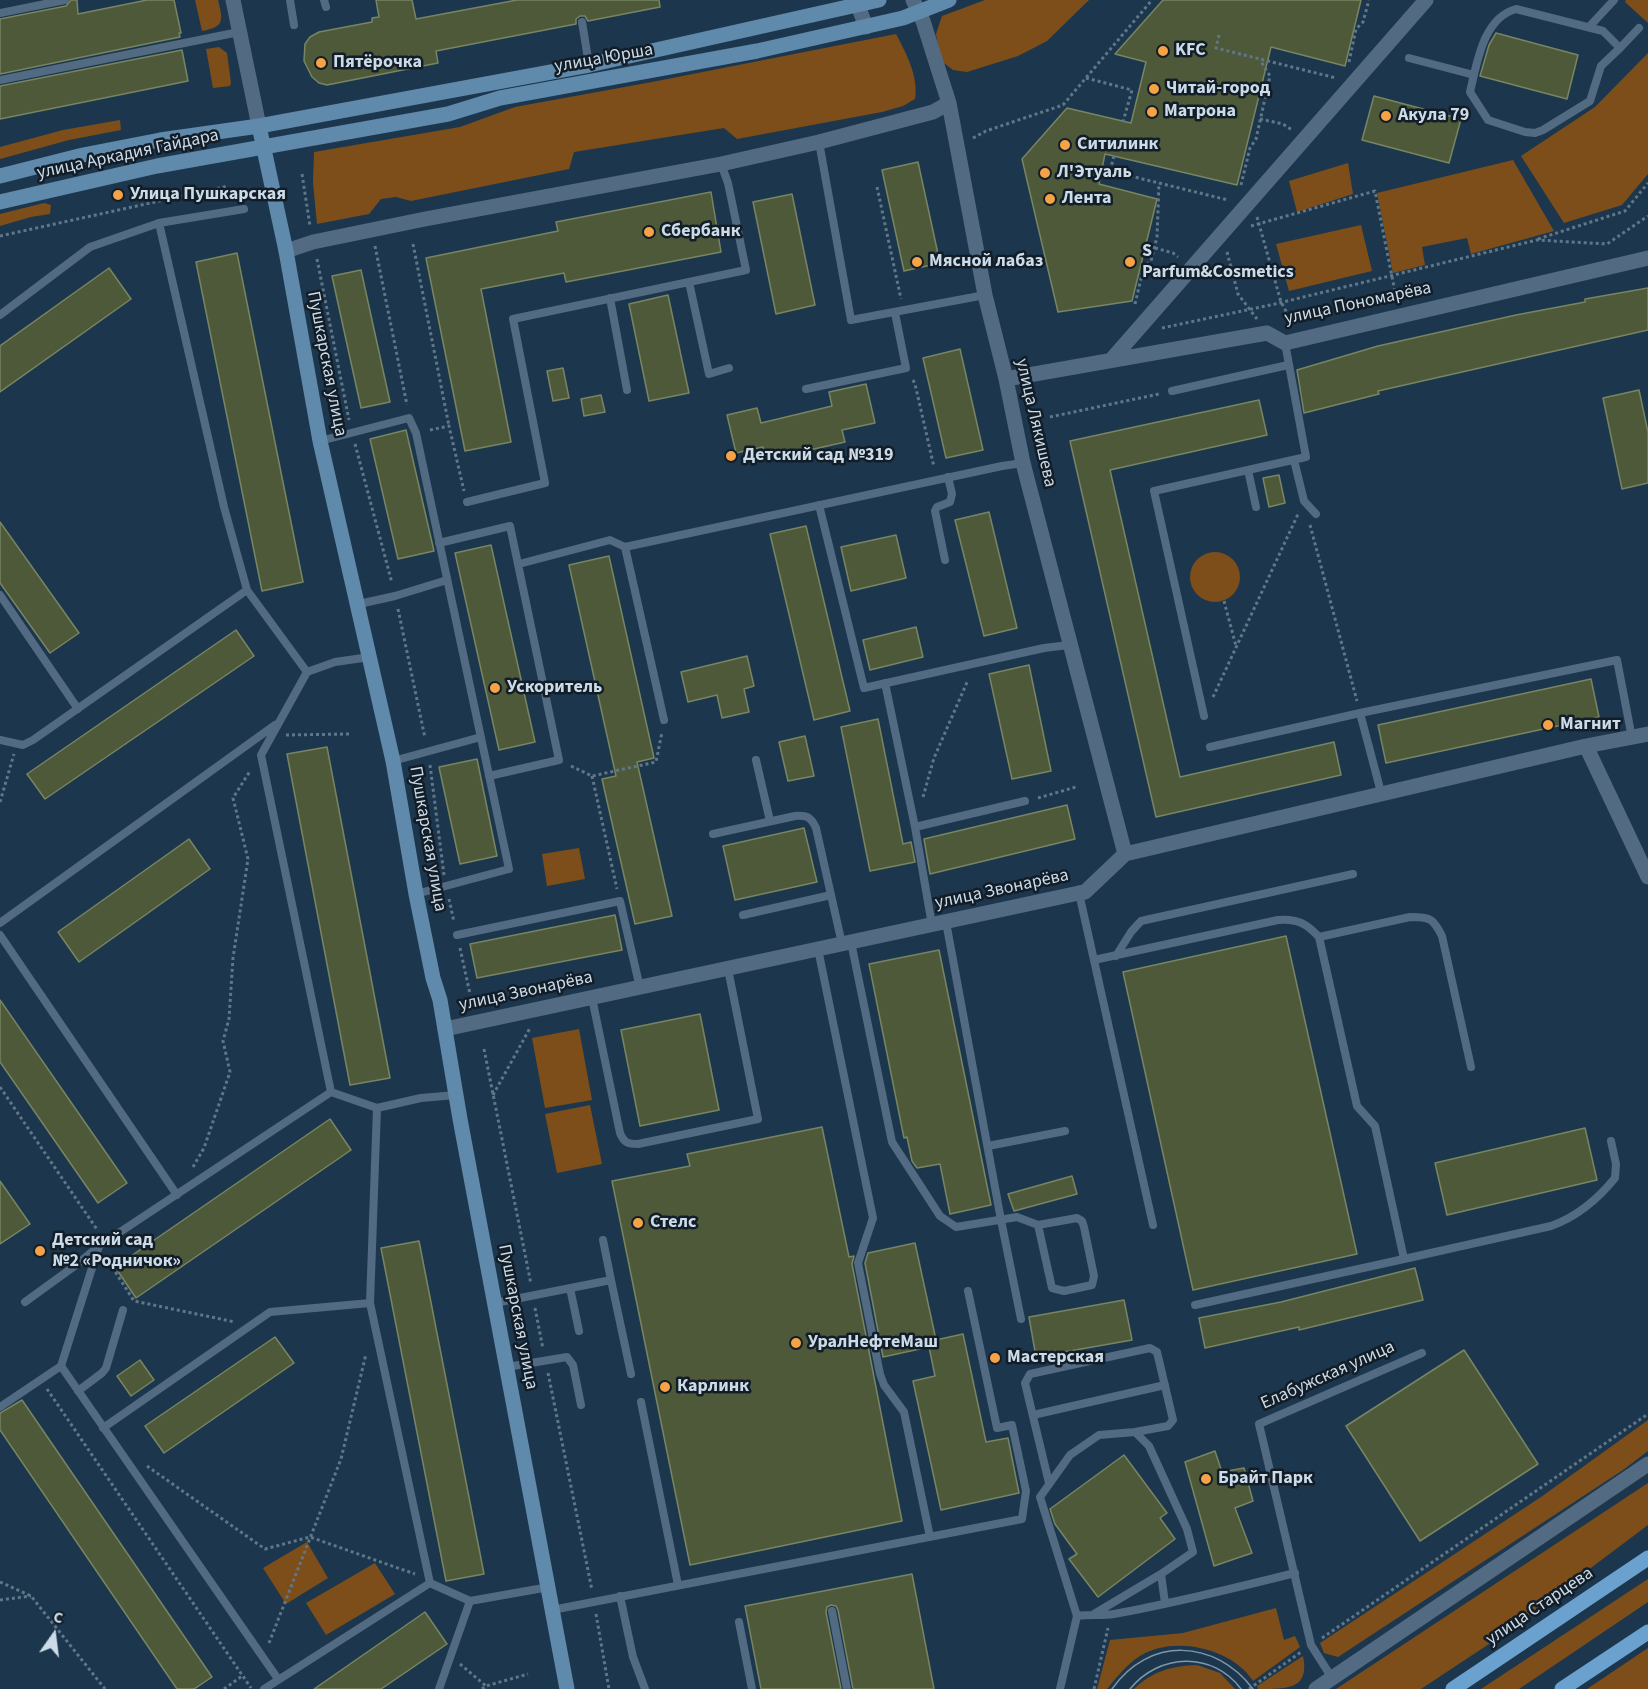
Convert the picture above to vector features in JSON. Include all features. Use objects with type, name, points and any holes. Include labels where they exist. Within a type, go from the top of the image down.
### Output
[{"type":"main road","name":"улица Юрша","points":[[259,126],[589,64],[857,2],[879,0]]},
{"type":"main road","name":"улица Юрша","points":[[264,147],[448,114],[500,98],[757,51],[903,18],[915,6],[949,0]]},
{"type":"main road","points":[[589,64],[591,81]]},
{"type":"main road","name":"Пушкарская улица","points":[[259,126],[286,251],[321,441],[393,761],[416,894],[445,1029],[567,1689]]},
{"type":"main road","name":"улица Аркадия Гайдара","points":[[0,176],[83,155],[160,140],[259,126]]},
{"type":"main road","name":"улица Аркадия Гайдара","points":[[0,202],[157,166],[264,147]]},
{"type":"main road","name":"улица Старцева","points":[[1453,1689],[1648,1558]]},
{"type":"main road","points":[[1562,1689],[1648,1632]]},
{"type":"street","name":"Пушкарская улица","points":[[233,0],[259,126]]},
{"type":"street","points":[[1112,359],[1426,0]]},
{"type":"street","points":[[857,2],[866,27]]},
{"type":"street","name":"улица Лякишева","points":[[915,6],[949,103],[985,295],[1006,379],[1023,463],[1125,855]]},
{"type":"street","points":[[286,251],[313,242],[371,230],[721,164],[819,142],[933,112],[949,103]]},
{"type":"street","name":"улица Пономарёва","points":[[1006,379],[1267,333],[1285,343],[1648,258]]},
{"type":"street","name":"улица Звонарёва","points":[[445,1029],[1079,894],[1085,892],[1125,855],[1586,746],[1648,734]]},
{"type":"street","points":[[1586,746],[1648,877]]},
{"type":"street","points":[[1316,1689],[1648,1464]]},
{"type":"lane","points":[[0,13],[65,0]]},
{"type":"lane","points":[[290,0],[294,25]]},
{"type":"lane","points":[[1589,27],[1614,0]]},
{"type":"lane","points":[[1620,48],[1603,31],[1524,10],[1510,11],[1485,34],[1470,92],[1488,120],[1535,133],[1590,101],[1601,66],[1620,48],[1639,28]]},
{"type":"lane","points":[[582,22],[589,64]]},
{"type":"lane","points":[[0,80],[239,32]]},
{"type":"lane","points":[[1408,58],[1474,75]]},
{"type":"lane","points":[[819,142],[851,320],[899,313],[985,295]]},
{"type":"lane","points":[[467,502],[545,483],[513,319],[746,270],[728,183],[721,164]]},
{"type":"lane","points":[[0,315],[90,247],[159,224],[244,209]]},
{"type":"lane","points":[[159,224],[224,507],[247,590],[307,672]]},
{"type":"lane","points":[[689,282],[708,374],[729,368]]},
{"type":"lane","points":[[610,298],[627,390]]},
{"type":"lane","points":[[806,389],[906,368],[899,313]]},
{"type":"lane","points":[[1204,716],[1154,490],[1306,457],[1285,343]]},
{"type":"lane","points":[[1172,391],[1288,365]]},
{"type":"lane","points":[[321,441],[410,418],[416,433],[509,869],[416,894]]},
{"type":"lane","points":[[1294,460],[1304,501],[1316,514]]},
{"type":"lane","points":[[519,564],[610,540],[625,547],[1023,463]]},
{"type":"lane","points":[[1248,470],[1256,507]]},
{"type":"lane","points":[[945,560],[935,511],[937,507],[952,498],[948,477]]},
{"type":"lane","points":[[819,505],[864,688],[1044,648],[1069,645]]},
{"type":"lane","points":[[439,543],[510,526],[519,564],[559,760],[489,776]]},
{"type":"lane","points":[[625,547],[664,720]]},
{"type":"lane","points":[[359,604],[447,580]]},
{"type":"lane","points":[[0,740],[23,745],[33,740],[247,590]]},
{"type":"lane","points":[[0,595],[78,709]]},
{"type":"lane","points":[[331,1092],[261,755],[307,672],[335,662],[369,657]]},
{"type":"lane","points":[[1210,747],[1360,713],[1617,660],[1632,738]]},
{"type":"lane","points":[[885,683],[915,827],[939,923],[988,1146],[1022,1318]]},
{"type":"lane","points":[[1360,713],[1382,796]]},
{"type":"lane","points":[[0,922],[278,722]]},
{"type":"lane","points":[[393,761],[481,737]]},
{"type":"lane","points":[[756,760],[770,821]]},
{"type":"lane","points":[[915,827],[1025,801]]},
{"type":"lane","points":[[713,834],[804,815],[812,819],[831,895],[847,943],[892,1142],[940,1216],[947,1223],[956,1227],[1017,1217],[1038,1225],[1071,1218],[1082,1221],[1094,1276],[1092,1285],[1064,1291],[1052,1288],[1038,1225]]},
{"type":"lane","points":[[1116,956],[1141,921],[1353,874]]},
{"type":"lane","points":[[1079,894],[1153,1225]]},
{"type":"lane","points":[[743,915],[831,895]]},
{"type":"lane","points":[[457,935],[620,902],[640,988]]},
{"type":"lane","points":[[1319,937],[1410,917],[1426,917],[1435,922],[1442,936],[1471,1067]]},
{"type":"lane","points":[[1094,960],[1289,919],[1311,928],[1319,937],[1357,1106],[1375,1126],[1404,1259]]},
{"type":"lane","points":[[0,935],[177,1194]]},
{"type":"lane","points":[[818,949],[873,1218],[858,1263],[880,1374],[884,1385],[903,1413],[908,1428],[930,1537]]},
{"type":"lane","points":[[592,998],[623,1140],[629,1144],[638,1144],[758,1119],[728,969]]},
{"type":"lane","points":[[331,1092],[377,1108],[421,1098],[456,1095]]},
{"type":"lane","points":[[25,1302],[102,1244],[331,1092]]},
{"type":"lane","points":[[377,1108],[370,1303],[429,1581]]},
{"type":"lane","points":[[988,1146],[1065,1131]]},
{"type":"lane","points":[[1195,1305],[1566,1221],[1579,1212],[1615,1178],[1616,1164],[1611,1141]]},
{"type":"lane","points":[[603,1240],[631,1374]]},
{"type":"lane","points":[[0,1407],[62,1366],[102,1244]]},
{"type":"lane","points":[[495,1303],[611,1280]]},
{"type":"lane","points":[[570,1288],[579,1330]]},
{"type":"lane","points":[[552,1610],[1022,1519],[1026,1491],[1012,1425],[997,1428],[968,1291]]},
{"type":"lane","points":[[103,1428],[270,1312],[370,1303]]},
{"type":"lane","points":[[78,1391],[106,1368],[123,1310]]},
{"type":"lane","points":[[1049,1483],[1025,1383],[1030,1374],[1150,1348],[1157,1352],[1173,1420],[1168,1426],[1099,1435],[1070,1455],[1040,1497],[1077,1616],[1060,1689]]},
{"type":"lane","name":"Елабужская улица","points":[[1332,1678],[1311,1645],[1259,1424],[1422,1353]]},
{"type":"lane","points":[[507,1367],[567,1357],[573,1365],[581,1405]]},
{"type":"lane","points":[[62,1366],[278,1679]]},
{"type":"lane","points":[[1033,1415],[1165,1385]]},
{"type":"lane","points":[[641,1402],[678,1585]]},
{"type":"lane","points":[[1094,1614],[1193,1552],[1187,1529],[1149,1446],[1135,1432]]},
{"type":"lane","points":[[1077,1616],[1111,1615],[1295,1573]]},
{"type":"lane","points":[[1161,1574],[1165,1603]]},
{"type":"lane","points":[[429,1581],[470,1601],[549,1587]]},
{"type":"lane","points":[[264,1689],[429,1581]]},
{"type":"lane","points":[[620,1596],[633,1657],[645,1689]]},
{"type":"lane","points":[[439,1689],[470,1601]]},
{"type":"lane","points":[[832,1611],[847,1689]]},
{"type":"lane","points":[[739,1622],[752,1689]]},
{"type":"path","points":[[966,142],[986,131],[1063,105],[1152,0]]},
{"type":"path","points":[[1348,66],[1356,29],[1363,22],[1369,0]]},
{"type":"path","points":[[1219,34],[1216,48],[1338,78]]},
{"type":"path","points":[[1240,189],[1250,148],[1256,138],[1270,76],[1260,59]]},
{"type":"path","points":[[1086,78],[1132,90],[1123,122]]},
{"type":"path","points":[[1260,119],[1283,124],[1293,130]]},
{"type":"path","points":[[1114,156],[1110,171],[1230,200]]},
{"type":"path","points":[[302,174],[313,242],[352,432],[395,596],[428,752],[446,886],[470,994]]},
{"type":"path","points":[[1135,304],[1144,266],[1151,261],[1157,237],[1159,182]]},
{"type":"path","points":[[1135,333],[1281,302],[1532,241],[1625,211],[1648,183]]},
{"type":"path","points":[[0,236],[228,186]]},
{"type":"path","points":[[877,187],[899,313]]},
{"type":"path","points":[[1250,226],[1375,191],[1400,316]]},
{"type":"path","points":[[1252,200],[1281,302],[1300,339]]},
{"type":"path","points":[[1532,241],[1607,244],[1648,216]]},
{"type":"path","points":[[371,230],[410,418]]},
{"type":"path","points":[[1222,233],[1238,294],[1267,333]]},
{"type":"path","points":[[413,244],[449,426],[467,502]]},
{"type":"path","points":[[1154,248],[1173,253],[1178,257]]},
{"type":"path","points":[[906,368],[915,384],[936,480]]},
{"type":"path","points":[[1050,417],[1172,391]]},
{"type":"path","points":[[416,433],[449,426]]},
{"type":"path","points":[[1204,716],[1304,501]]},
{"type":"path","points":[[1304,501],[1360,713]]},
{"type":"path","points":[[1224,601],[1236,647]]},
{"type":"path","points":[[915,827],[934,758],[974,663]]},
{"type":"path","points":[[559,760],[592,776],[656,762],[664,720]]},
{"type":"path","points":[[177,1194],[204,1148],[230,1072],[223,1041],[229,1019],[233,958],[248,859],[233,798],[261,755],[286,735],[350,734]]},
{"type":"path","points":[[0,802],[17,744]]},
{"type":"path","points":[[592,776],[620,902]]},
{"type":"path","points":[[1025,801],[1076,787]]},
{"type":"path","points":[[493,1095],[531,1027]]},
{"type":"path","points":[[0,1087],[102,1244],[134,1301],[251,1325]]},
{"type":"path","points":[[263,1658],[341,1459],[374,1322]]},
{"type":"path","points":[[41,1380],[251,1689]]},
{"type":"path","points":[[1249,1689],[1648,1414]]},
{"type":"path","points":[[141,1461],[265,1549],[310,1537],[429,1581]]},
{"type":"path","points":[[0,1582],[31,1596],[105,1689]]},
{"type":"path","points":[[0,1600],[31,1596]]},
{"type":"path","points":[[1094,1689],[1111,1615]]},
{"type":"path","points":[[450,1655],[486,1686]]},
{"type":"path","points":[[482,1689],[528,1674]]},
{"type":"path","points":[[224,1689],[242,1676]]},
{"type":"shaded area","points":[[195,0],[218,0],[221,22],[215,27],[202,31]]},
{"type":"shaded area","points":[[985,0],[1089,0],[1047,41],[1018,56],[967,72],[953,70],[944,63],[940,56],[936,34],[942,16]]},
{"type":"shaded area","points":[[1626,0],[1648,0],[1648,23],[1625,2]]},
{"type":"shaded area","points":[[896,34],[911,65],[916,91],[915,99],[903,106],[737,139],[724,128],[574,152],[569,169],[411,201],[396,197],[381,199],[369,214],[317,224],[313,183],[314,152],[460,127],[515,107]]},
{"type":"shaded area","points":[[219,47],[227,53],[231,83],[230,86],[213,88],[206,49]]},
{"type":"shaded area","points":[[1648,53],[1648,174],[1622,205],[1564,223],[1521,156],[1595,107]]},
{"type":"shaded area","points":[[120,120],[121,130],[69,140],[0,159],[0,147],[63,130]]},
{"type":"shaded area","points":[[1513,160],[1554,231],[1471,254],[1467,238],[1422,247],[1425,265],[1393,273],[1377,193]]},
{"type":"shaded area","points":[[1348,163],[1353,194],[1297,212],[1289,181]]},
{"type":"shaded area","points":[[44,203],[51,205],[50,214],[0,226],[0,214]]},
{"type":"shaded area","points":[[1361,225],[1372,271],[1289,291],[1276,244]]},
{"type":"shaded area","points":[[1215,552],[1233,559],[1240,577],[1233,595],[1215,602],[1197,595],[1190,577],[1197,559]]},
{"type":"shaded area","points":[[579,848],[585,879],[547,886],[542,854]]},
{"type":"shaded area","points":[[579,1029],[592,1100],[545,1108],[532,1038]]},
{"type":"shaded area","points":[[590,1105],[602,1164],[557,1173],[545,1114]]},
{"type":"shaded area","points":[[1648,1420],[1648,1451],[1623,1470],[1338,1657],[1324,1653],[1320,1643],[1541,1497]]},
{"type":"shaded area","points":[[1648,1483],[1648,1525],[1495,1640],[1421,1689],[1336,1689]]},
{"type":"shaded area","points":[[307,1542],[328,1578],[286,1604],[263,1568]]},
{"type":"shaded area","points":[[375,1563],[395,1594],[326,1635],[306,1603]]},
{"type":"shaded area","points":[[1648,1579],[1648,1602],[1519,1689],[1481,1689]]},
{"type":"shaded area","points":[[1276,1608],[1284,1640],[1295,1636],[1300,1647],[1253,1681],[1231,1660],[1217,1653],[1201,1648],[1169,1646],[1140,1656],[1126,1667],[1107,1689],[1097,1689],[1110,1640],[1183,1633]]},
{"type":"shaded area","points":[[1648,1648],[1648,1689],[1587,1689]]},
{"type":"shaded area","points":[[1303,1656],[1304,1667],[1300,1681],[1287,1687],[1258,1689],[1257,1686]]},
{"type":"shaded area","points":[[1197,1665],[1220,1673],[1235,1689],[1134,1689],[1155,1674],[1179,1667]]},
{"type":"building","points":[[71,0],[77,0],[78,14],[147,0],[174,0],[180,37],[0,74],[0,19],[66,6]]},
{"type":"building","points":[[376,0],[412,0],[416,19],[517,0],[659,0],[660,7],[588,21],[585,16],[580,16],[576,19],[576,24],[436,51],[438,63],[327,85],[319,83],[312,77],[304,61],[305,44],[310,37],[319,32],[372,22],[372,18],[379,17]]},
{"type":"building","points":[[1163,0],[1361,0],[1345,66],[1271,47],[1237,185],[1105,154],[1099,184],[1157,199],[1132,301],[1058,312],[1022,159],[1067,108],[1131,123],[1146,62],[1115,54]]},
{"type":"building","points":[[1496,33],[1578,55],[1567,99],[1480,76],[1489,45]]},
{"type":"building","points":[[182,50],[188,81],[0,119],[0,86]]},
{"type":"building","points":[[1374,96],[1461,119],[1449,163],[1362,140]]},
{"type":"building","points":[[918,162],[940,263],[904,271],[882,170]]},
{"type":"building","points":[[711,192],[721,252],[566,282],[564,273],[481,289],[511,442],[465,451],[426,258],[558,231],[556,222]]},
{"type":"building","points":[[792,194],[815,305],[776,314],[753,202]]},
{"type":"building","points":[[237,253],[303,582],[262,591],[196,262]]},
{"type":"building","points":[[109,268],[131,299],[0,392],[0,346]]},
{"type":"building","points":[[361,270],[390,402],[361,408],[332,276]]},
{"type":"building","points":[[1648,288],[1648,330],[1378,391],[1379,394],[1304,413],[1297,370],[1378,346],[1585,302],[1585,299]]},
{"type":"building","points":[[668,295],[689,393],[649,401],[629,304]]},
{"type":"building","points":[[960,349],[983,450],[946,458],[923,358]]},
{"type":"building","points":[[563,368],[569,398],[553,401],[547,371]]},
{"type":"building","points":[[866,384],[875,423],[842,430],[845,442],[766,460],[763,447],[736,453],[727,415],[757,408],[761,423],[832,406],[829,392]]},
{"type":"building","points":[[1639,390],[1648,432],[1648,483],[1622,489],[1603,398]]},
{"type":"building","points":[[601,395],[605,412],[584,416],[581,399]]},
{"type":"building","points":[[1259,400],[1267,435],[1110,470],[1180,777],[1334,742],[1341,775],[1156,817],[1070,441]]},
{"type":"building","points":[[406,430],[434,551],[398,559],[370,439]]},
{"type":"building","points":[[1279,475],[1285,503],[1269,507],[1263,478]]},
{"type":"building","points":[[989,512],[1017,628],[984,636],[955,520]]},
{"type":"building","points":[[0,522],[79,633],[50,653],[0,583]]},
{"type":"building","points":[[806,526],[850,711],[814,720],[770,534]]},
{"type":"building","points":[[896,535],[906,578],[851,591],[841,547]]},
{"type":"building","points":[[491,545],[535,742],[499,750],[455,553]]},
{"type":"building","points":[[609,556],[654,758],[637,762],[672,916],[635,924],[602,779],[616,776],[569,565]]},
{"type":"building","points":[[916,627],[923,657],[870,670],[863,640]]},
{"type":"building","points":[[236,630],[254,656],[45,799],[27,774]]},
{"type":"building","points":[[747,656],[754,686],[744,689],[749,712],[722,718],[717,695],[688,702],[681,672]]},
{"type":"building","points":[[1029,665],[1051,771],[1012,779],[989,674]]},
{"type":"building","points":[[1591,679],[1599,717],[1386,763],[1378,725]]},
{"type":"building","points":[[878,719],[903,844],[911,842],[915,862],[870,871],[841,727]]},
{"type":"building","points":[[805,736],[814,776],[788,781],[779,742]]},
{"type":"building","points":[[327,747],[390,1078],[350,1085],[287,754]]},
{"type":"building","points":[[477,759],[497,856],[460,864],[439,767]]},
{"type":"building","points":[[1067,805],[1075,839],[930,874],[924,839]]},
{"type":"building","points":[[804,828],[817,882],[735,900],[723,846]]},
{"type":"building","points":[[189,839],[210,869],[79,962],[58,932]]},
{"type":"building","points":[[615,915],[622,950],[477,978],[470,944]]},
{"type":"building","points":[[1286,936],[1357,1254],[1193,1290],[1123,972]]},
{"type":"building","points":[[939,950],[991,1205],[950,1214],[940,1164],[917,1168],[912,1161],[907,1137],[904,1138],[869,964]]},
{"type":"building","points":[[0,1000],[127,1183],[98,1203],[0,1062]]},
{"type":"building","points":[[700,1014],[719,1110],[640,1126],[621,1030]]},
{"type":"building","points":[[330,1119],[351,1150],[136,1298],[115,1267]]},
{"type":"building","name":"УралНефтеМаш","points":[[822,1127],[849,1257],[854,1256],[852,1264],[902,1521],[690,1565],[612,1181],[690,1166],[687,1154]]},
{"type":"building","points":[[1585,1128],[1597,1180],[1447,1215],[1435,1163]]},
{"type":"building","points":[[1072,1176],[1077,1194],[1014,1211],[1008,1194]]},
{"type":"building","points":[[0,1181],[30,1224],[0,1244]]},
{"type":"building","points":[[419,1241],[484,1574],[446,1581],[381,1248]]},
{"type":"building","points":[[915,1243],[936,1340],[963,1334],[986,1442],[1008,1438],[1019,1493],[941,1510],[913,1381],[935,1376],[929,1347],[883,1357],[865,1263],[868,1253]]},
{"type":"building","points":[[1415,1268],[1423,1300],[1299,1330],[1299,1327],[1205,1348],[1199,1318],[1281,1302]]},
{"type":"building","points":[[1124,1300],[1132,1340],[1036,1357],[1029,1317]]},
{"type":"building","points":[[275,1337],[294,1363],[164,1453],[145,1426]]},
{"type":"building","points":[[1464,1350],[1538,1464],[1420,1541],[1346,1426]]},
{"type":"building","points":[[140,1360],[154,1380],[131,1396],[117,1376]]},
{"type":"building","points":[[22,1400],[212,1677],[194,1689],[177,1689],[0,1430],[0,1413]]},
{"type":"building","points":[[1215,1451],[1222,1472],[1244,1468],[1253,1501],[1235,1508],[1252,1553],[1214,1566],[1185,1462]]},
{"type":"building","points":[[1124,1455],[1167,1513],[1160,1518],[1175,1539],[1098,1597],[1069,1559],[1077,1554],[1055,1524],[1050,1509]]},
{"type":"building","points":[[912,1574],[934,1689],[853,1689],[838,1610],[836,1606],[831,1605],[827,1607],[826,1612],[841,1689],[761,1689],[745,1606]]},
{"type":"building","points":[[425,1612],[447,1644],[381,1689],[314,1689]]},
{"type":"tram line","points":[[1112,1689],[1127,1672],[1144,1660],[1163,1653],[1182,1650],[1201,1653],[1220,1660],[1238,1672],[1253,1689]]},
{"type":"tram line","points":[[1130,1689],[1156,1668],[1186,1661],[1216,1668],[1241,1689]]},
{"type":"place","name":"KFC","points":[[1163,51]]},
{"type":"place","name":"Пятёрочка","points":[[321,63]]},
{"type":"place","name":"Читай-город","points":[[1154,89]]},
{"type":"place","name":"Матрона","points":[[1152,112]]},
{"type":"place","name":"Акула 79","points":[[1386,116]]},
{"type":"place","name":"Ситилинк","points":[[1065,145]]},
{"type":"place","name":"Л'Этуаль","points":[[1045,173]]},
{"type":"place","name":"Улица Пушкарская","points":[[118,195]]},
{"type":"place","name":"Лента","points":[[1050,199]]},
{"type":"place","name":"Сбербанк","points":[[649,232]]},
{"type":"place","name":"Мясной лабаз","points":[[917,262]]},
{"type":"place","name":"S Parfum&Cosmetics","points":[[1130,262]]},
{"type":"place","name":"Детский сад №319","points":[[731,456]]},
{"type":"place","name":"Ускоритель","points":[[495,688]]},
{"type":"place","name":"Магнит","points":[[1548,725]]},
{"type":"place","name":"Стелс","points":[[638,1223]]},
{"type":"place","name":"Детский сад №2 «Родничок»","points":[[40,1251]]},
{"type":"place","name":"УралНефтеМаш","points":[[796,1343]]},
{"type":"place","name":"Мастерская","points":[[995,1358]]},
{"type":"place","name":"Карлинк","points":[[665,1387]]},
{"type":"place","name":"Брайт Парк","points":[[1206,1479]]}]
